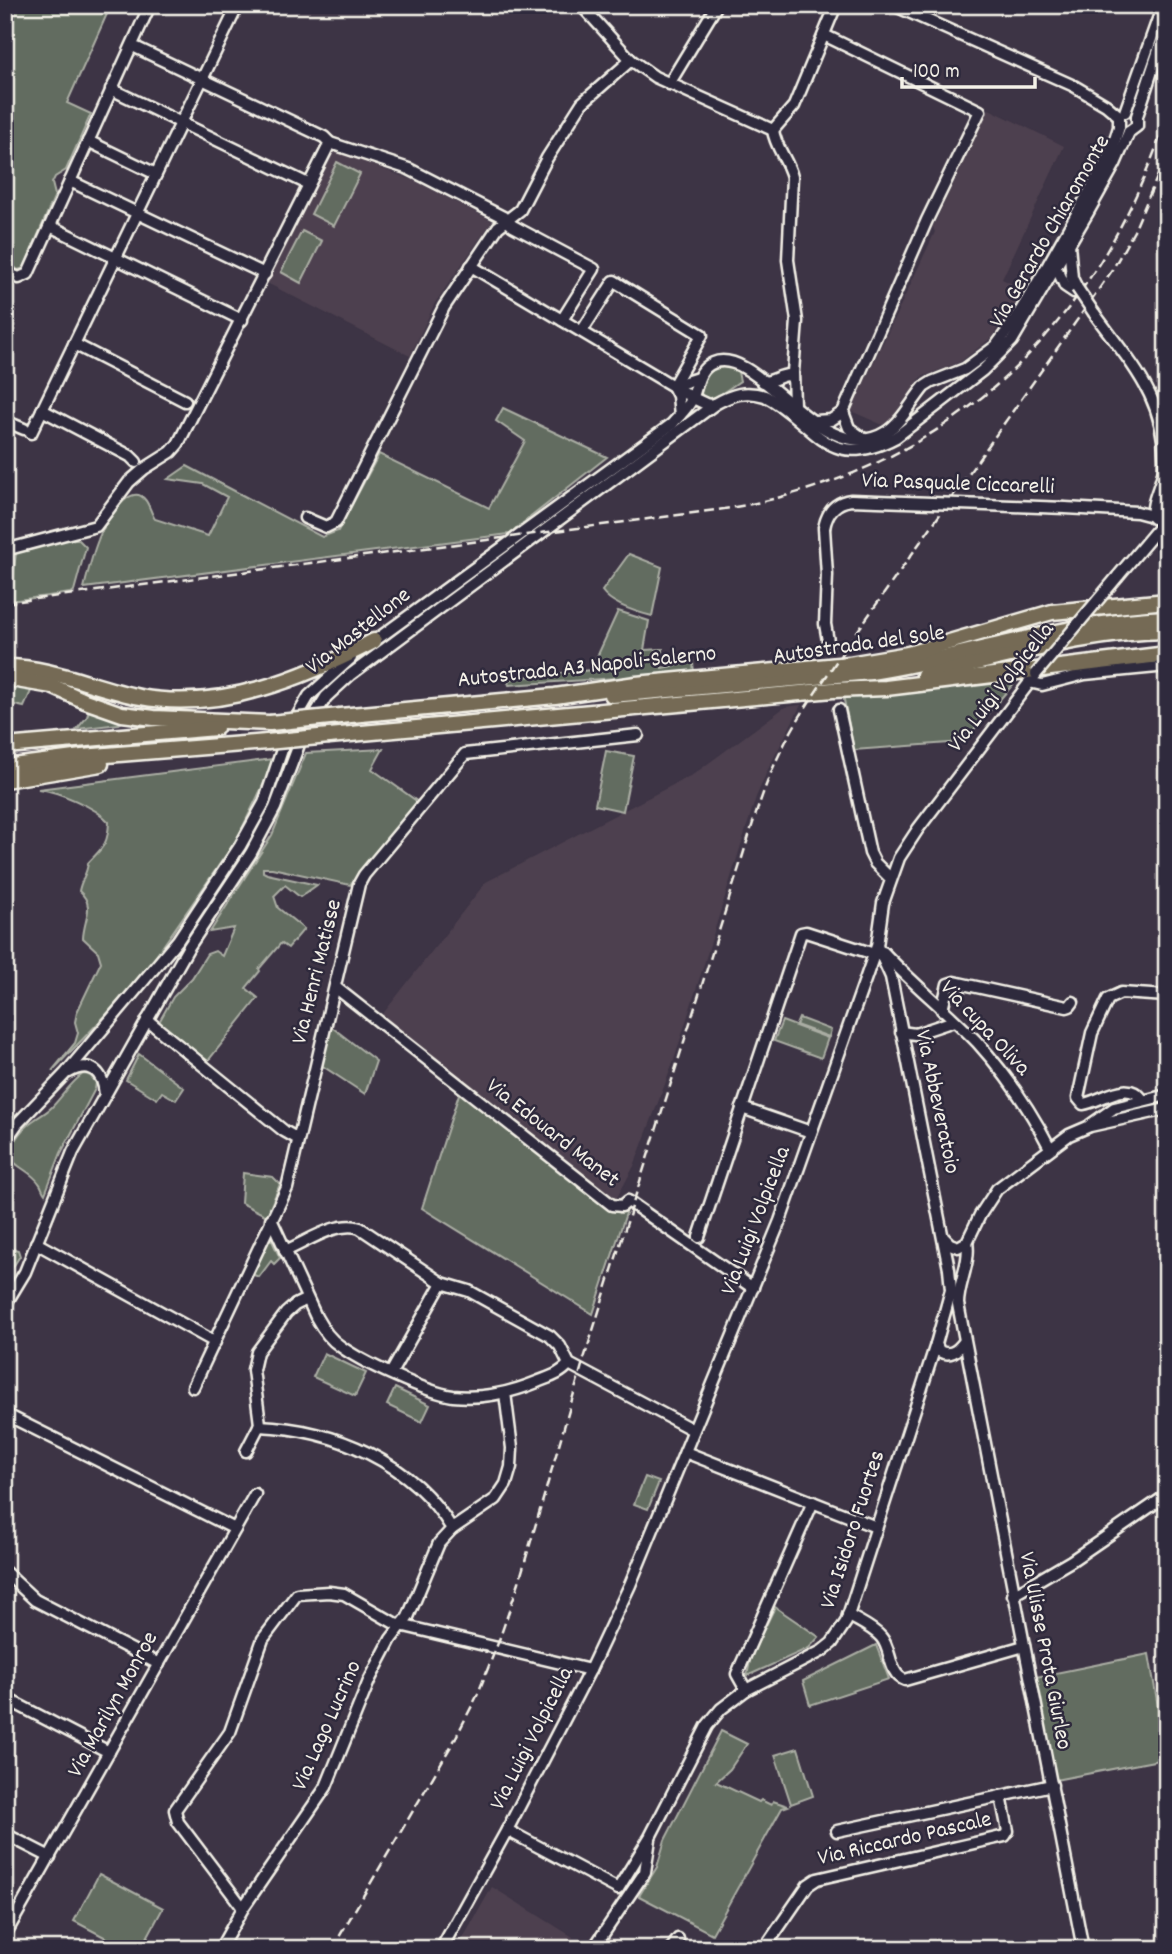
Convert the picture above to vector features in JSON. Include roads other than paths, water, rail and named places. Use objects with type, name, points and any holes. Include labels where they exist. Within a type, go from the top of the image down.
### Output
[{"type":"highway","name":"Autostrada A3 Napoli-Salerno","points":[[5,746],[555,696],[636,684],[884,658],[939,646],[1052,612],[1167,601]]},
{"type":"highway","name":"Autostrada del Sole","points":[[555,696],[637,694],[871,672],[912,666],[1088,626],[1167,618]]},
{"type":"highway","name":"Autostrada del Sole","points":[[833,690],[904,679],[1082,639],[1133,632],[1167,631]]},
{"type":"highway","points":[[5,667],[156,699],[212,697],[244,693],[298,678],[374,641]]},
{"type":"highway","name":"Autostrada A3 Napoli-Salerno","points":[[5,767],[82,757],[833,690],[886,688],[1167,654]]},
{"type":"highway","points":[[5,678],[47,678],[85,701],[122,714],[270,723]]},
{"type":"highway","points":[[5,780],[111,763],[164,750]]},
{"type":"street","points":[[5,272],[16,278],[26,277],[150,5]]},
{"type":"street","points":[[5,421],[27,431],[42,410],[238,5]]},
{"type":"street","points":[[581,5],[631,60],[655,77],[773,130]]},
{"type":"street","points":[[669,83],[717,5]]},
{"type":"street","points":[[794,405],[797,321],[788,260],[792,177],[774,139],[773,130],[794,106],[836,5]]},
{"type":"street","points":[[893,5],[1074,86],[1122,114]]},
{"type":"street","name":"Via Gerardo Chiaromonte","points":[[1122,114],[1163,5]]},
{"type":"street","points":[[1137,116],[1131,111],[1122,114],[1118,121],[1124,130],[1138,126],[1137,116],[1167,26]]},
{"type":"street","points":[[814,421],[831,420],[843,412],[922,230],[980,111],[824,35]]},
{"type":"street","points":[[137,48],[324,137],[330,143],[409,169],[507,219],[513,226],[594,270],[562,320]]},
{"type":"street","points":[[305,518],[326,527],[336,522],[444,307],[498,228],[516,215],[547,158],[582,103],[631,60]]},
{"type":"street","points":[[111,89],[308,184]]},
{"type":"street","name":"Via Gerardo Chiaromonte","points":[[864,440],[874,439],[889,431],[924,387],[965,369],[996,346],[1054,269],[1069,244],[1115,164],[1124,130]]},
{"type":"street","name":"Via Gerardo Chiaromonte","points":[[734,393],[765,396],[822,440],[846,449],[882,445],[912,426],[983,370],[1012,341],[1046,286],[1124,130]]},
{"type":"street","points":[[88,141],[156,174]]},
{"type":"street","points":[[5,550],[96,526],[129,482],[178,444],[330,143]]},
{"type":"street","points":[[70,181],[265,274]]},
{"type":"street","points":[[50,226],[242,320]]},
{"type":"street","points":[[1069,244],[1074,288]]},
{"type":"street","points":[[471,266],[708,405],[715,404],[742,386],[742,368]]},
{"type":"street","points":[[1054,269],[1094,313],[1155,400],[1162,424],[1165,474]]},
{"type":"street","points":[[582,331],[614,281],[702,335],[673,386]]},
{"type":"street","points":[[1046,286],[1074,288]]},
{"type":"street","points":[[74,344],[185,401]]},
{"type":"street","points":[[693,398],[698,378],[712,363],[722,361],[742,368],[838,437],[864,440]]},
{"type":"street","points":[[763,382],[790,375],[793,380]]},
{"type":"street","points":[[673,386],[698,378]]},
{"type":"street","points":[[932,382],[943,391],[943,401]]},
{"type":"street","points":[[673,386],[678,396],[680,415]]},
{"type":"street","name":"Via Mastellone","points":[[5,1141],[178,940],[240,846],[264,803],[288,732],[309,696],[338,668],[662,431],[680,415],[693,398]]},
{"type":"street","name":"Via Mastellone","points":[[5,1305],[25,1272],[73,1152],[188,948],[251,853],[269,819],[303,734],[326,698],[350,675],[715,404]]},
{"type":"street","points":[[42,410],[130,456],[136,462]]},
{"type":"street","points":[[843,412],[849,428],[864,440]]},
{"type":"street","name":"Via Luigi Volpicella","points":[[1148,539],[1154,503],[1165,474]]},
{"type":"street","name":"Via Pasquale Ciccarelli","points":[[1137,512],[1167,494]]},
{"type":"street","name":"Via Pasquale Ciccarelli","points":[[828,641],[825,624],[827,575],[824,528],[826,518],[833,508],[844,501],[1137,512],[1156,520],[1166,519]]},
{"type":"street","name":"Via Luigi Volpicella","points":[[441,1949],[507,1830],[630,1586],[780,1221],[875,950],[883,903],[899,858],[918,828],[1032,678],[1166,519]]},
{"type":"street","points":[[1032,678],[1042,685],[1085,674],[1167,666]]},
{"type":"street","points":[[839,710],[870,853],[875,863],[890,878]]},
{"type":"street","name":"Via Henri Matisse","points":[[193,1387],[287,1188],[359,884],[364,875],[462,756],[472,752],[638,735]]},
{"type":"street","points":[[699,1237],[801,933],[875,950]]},
{"type":"street","points":[[178,940],[185,940],[188,948]]},
{"type":"street","name":"Via cupa Oliva","points":[[875,950],[954,1021],[1003,1072],[1050,1148]]},
{"type":"street","name":"Via Abbeveratoio","points":[[875,950],[891,977],[949,1269]]},
{"type":"street","points":[[942,1010],[948,984],[954,982],[1067,1007],[1073,1002]]},
{"type":"street","name":"Via Edouard Manet","points":[[335,988],[612,1205],[621,1206],[628,1201],[753,1288]]},
{"type":"street","points":[[1143,1100],[1135,1091],[1127,1090],[1109,1094],[1090,1103],[1083,1104],[1078,1098],[1092,1033],[1108,999],[1121,993],[1167,996]]},
{"type":"street","points":[[147,1020],[284,1131],[298,1139]]},
{"type":"street","points":[[901,1032],[915,1034],[954,1021]]},
{"type":"street","points":[[65,1074],[76,1068],[92,1068],[102,1078],[105,1095]]},
{"type":"street","points":[[1090,1126],[1114,1108],[1167,1096]]},
{"type":"street","points":[[742,1108],[811,1132]]},
{"type":"street","points":[[944,1238],[954,1247],[967,1242],[980,1214],[997,1189],[1069,1135],[1090,1126],[1167,1109]]},
{"type":"street","points":[[271,1219],[320,1325],[347,1351],[391,1373],[452,1396],[505,1393],[558,1373],[569,1364]]},
{"type":"street","points":[[285,1251],[340,1227],[356,1226],[442,1283],[469,1291],[550,1336],[560,1346],[569,1364],[694,1430]]},
{"type":"street","points":[[928,1363],[964,1342],[958,1294],[969,1252],[967,1242]]},
{"type":"street","points":[[36,1243],[215,1342]]},
{"type":"street","name":"Via Isidoro Fuortes","points":[[507,1830],[618,1889],[650,1837],[707,1726],[721,1709],[746,1690],[822,1651],[839,1633],[848,1615],[936,1344],[951,1290],[949,1269]]},
{"type":"street","points":[[391,1373],[442,1283]]},
{"type":"street","points":[[246,1451],[259,1426],[260,1415],[253,1370],[257,1352],[286,1313],[307,1300]]},
{"type":"street","name":"Via Ulisse Prota Giurleo","points":[[964,1342],[1083,1949]]},
{"type":"street","points":[[936,1344],[939,1351],[968,1361]]},
{"type":"street","points":[[259,1426],[335,1439],[377,1457],[404,1476],[433,1503],[452,1528],[496,1499],[506,1484],[511,1467],[512,1448],[505,1393]]},
{"type":"street","points":[[5,1414],[235,1530]]},
{"type":"street","points":[[685,1452],[876,1527]]},
{"type":"street","name":"Via Marilyn Monroe","points":[[5,1935],[255,1494]]},
{"type":"street","points":[[1013,1595],[1071,1561],[1167,1495]]},
{"type":"street","points":[[746,1690],[737,1674],[813,1502]]},
{"type":"street","name":"Via Lago Lucrino","points":[[220,1949],[243,1908],[320,1798],[369,1681],[391,1639],[403,1626],[435,1549],[452,1528]]},
{"type":"street","points":[[5,1572],[35,1600],[159,1664]]},
{"type":"street","points":[[243,1908],[184,1831],[175,1810],[230,1732],[262,1639],[297,1594],[344,1594],[403,1626],[590,1670]]},
{"type":"street","points":[[848,1615],[883,1639],[895,1672],[903,1680],[1024,1646]]},
{"type":"street","points":[[5,1698],[109,1752]]},
{"type":"street","points":[[837,1831],[1052,1786]]},
{"type":"street","name":"Via Riccardo Pascale","points":[[764,1949],[808,1885],[817,1879],[1005,1836],[1008,1831],[1001,1796]]},
{"type":"street","points":[[5,1834],[50,1857]]},
{"type":"street","name":"Via Isidoro Fuortes","points":[[593,1949],[645,1872],[650,1837]]},
{"type":"street","points":[[671,1949],[678,1939]]},
{"type":"railway","points":[[5,603],[724,509],[805,490],[878,462],[944,425],[1003,379],[1055,325],[1099,263],[1137,193],[1167,117]]},
{"type":"railway","points":[[332,1949],[454,1741],[477,1696],[498,1643],[519,1582],[583,1362],[750,832],[779,755],[842,653],[1111,272],[1134,231],[1167,154]]}]
